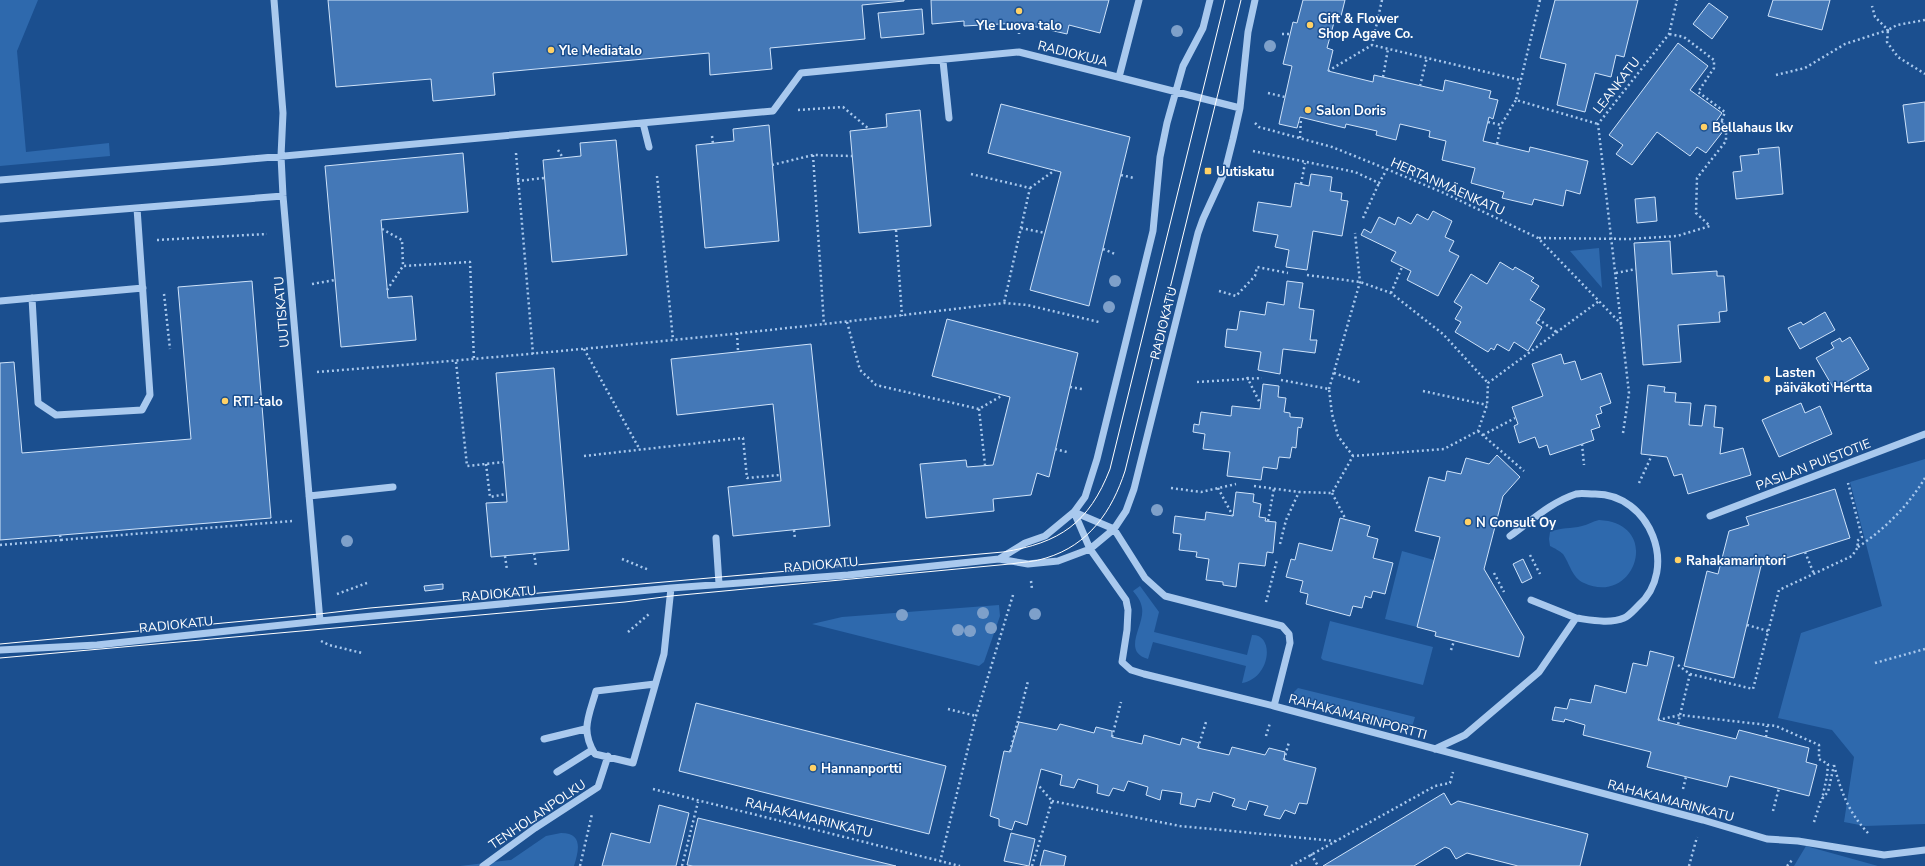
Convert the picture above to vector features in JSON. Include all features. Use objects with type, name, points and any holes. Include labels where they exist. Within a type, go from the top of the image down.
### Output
[{"type":"street","name":"UUTISKATU","points":[[274,0],[283,113],[281,156],[283,196],[320,621]]},
{"type":"street","points":[[1119,77],[1139,0]]},
{"type":"street","name":"RADIOKATU","points":[[999,559],[1025,543],[1045,536],[1074,512],[1085,497],[1097,460],[1151,238],[1160,157],[1166,123],[1183,66],[1203,28],[1210,0]]},
{"type":"street","name":"RADIOKATU","points":[[0,650],[97,645],[320,621],[671,588],[848,574],[999,559],[1028,564],[1058,561],[1090,549],[1114,529],[1126,511],[1134,489],[1198,234],[1203,218],[1225,171],[1240,108],[1248,32],[1255,0]]},
{"type":"street","name":"RADIOKUJA","points":[[773,111],[801,73],[943,61],[1019,52],[1175,90],[1240,108]]},
{"type":"street","points":[[943,61],[949,118]]},
{"type":"street","points":[[0,180],[218,162],[773,111]]},
{"type":"street","points":[[643,123],[649,147]]},
{"type":"street","points":[[0,219],[283,196]]},
{"type":"street","points":[[32,298],[38,403],[56,415],[142,410],[150,394],[137,208]]},
{"type":"street","points":[[0,301],[143,288]]},
{"type":"street","name":"PASILAN PUISTOTIE","points":[[1710,516],[1925,434]]},
{"type":"street","points":[[309,496],[393,487]]},
{"type":"street","points":[[1510,536],[1553,505],[1577,494],[1604,494],[1629,504],[1648,524],[1658,549],[1657,576],[1645,600],[1625,618],[1601,621],[1576,618],[1531,600]]},
{"type":"street","points":[[1074,512],[1114,529]]},
{"type":"street","name":"RAHAKAMARINPORTTI","points":[[1074,512],[1090,549],[1126,600],[1128,610],[1127,630],[1122,662],[1131,670],[1436,749]]},
{"type":"street","name":"RAHAKAMARINPORTTI","points":[[1114,529],[1145,578],[1164,596],[1282,626],[1289,634],[1290,643],[1274,706]]},
{"type":"street","points":[[716,538],[718,584]]},
{"type":"street","points":[[655,684],[596,691],[585,729],[588,743],[595,754],[633,763],[655,684],[666,642],[671,588]]},
{"type":"street","points":[[1436,749],[1465,734],[1539,672],[1576,618]]},
{"type":"street","points":[[544,739],[585,729]]},
{"type":"street","name":"RAHAKAMARINKATU","points":[[1436,749],[1767,838],[1798,840],[1884,856],[1925,850]]},
{"type":"street","points":[[557,772],[592,750]]},
{"type":"street","name":"TENHOLANPOLKU","points":[[483,866],[535,828],[598,787],[608,756]]},
{"type":"path","points":[[1372,44],[1382,0]]},
{"type":"path","points":[[1497,144],[1501,125],[1516,100],[1540,0]]},
{"type":"path","name":"LEANKATU","points":[[1623,433],[1629,393],[1598,124],[1669,34],[1677,0]]},
{"type":"path","points":[[1872,6],[1875,17],[1888,30],[1887,42],[1898,57],[1925,74]]},
{"type":"path","points":[[1776,75],[1805,68],[1845,44],[1888,30],[1897,25],[1925,20]]},
{"type":"path","points":[[1282,34],[1290,34]]},
{"type":"path","points":[[1538,238],[1630,239],[1677,236],[1710,226],[1696,213],[1697,178],[1726,141],[1726,130],[1723,121],[1725,112],[1696,92],[1714,68],[1714,60],[1684,37],[1669,34]]},
{"type":"path","points":[[1328,71],[1372,44],[1520,80]]},
{"type":"path","points":[[1382,77],[1388,48]]},
{"type":"path","points":[[1420,86],[1426,57]]},
{"type":"path","points":[[1268,93],[1285,97]]},
{"type":"path","points":[[1516,100],[1598,124]]},
{"type":"path","points":[[773,111],[843,107],[869,129]]},
{"type":"path","name":"HERTANMÄENKATU","points":[[1240,108],[1260,127],[1332,147],[1444,193],[1538,238],[1622,325]]},
{"type":"path","points":[[1300,138],[1301,118]]},
{"type":"path","points":[[1717,125],[1723,121]]},
{"type":"path","points":[[1488,122],[1501,125]]},
{"type":"path","points":[[552,150],[559,150],[562,158]]},
{"type":"path","points":[[1253,151],[1305,163],[1355,172],[1379,183]]},
{"type":"path","points":[[523,152],[516,152],[517,181],[533,354]]},
{"type":"path","points":[[813,155],[824,325]]},
{"type":"path","points":[[772,165],[813,155],[852,156]]},
{"type":"path","points":[[1301,184],[1305,163]]},
{"type":"path","points":[[1363,218],[1386,169]]},
{"type":"path","points":[[1004,303],[1030,188],[1055,170]]},
{"type":"path","points":[[971,174],[1030,188]]},
{"type":"path","points":[[1121,175],[1134,178]]},
{"type":"path","points":[[657,176],[673,340]]},
{"type":"path","points":[[517,181],[544,178]]},
{"type":"path","points":[[1021,228],[1046,233]]},
{"type":"path","points":[[382,229],[402,240],[403,266],[387,290]]},
{"type":"path","points":[[896,230],[902,316]]},
{"type":"path","points":[[1353,456],[1338,436],[1332,414],[1329,389],[1360,282],[1355,233]]},
{"type":"path","points":[[139,241],[267,234]]},
{"type":"path","points":[[1103,249],[1115,254]]},
{"type":"path","points":[[403,266],[470,262],[474,360]]},
{"type":"path","points":[[1219,291],[1236,296],[1255,276],[1257,267],[1288,273]]},
{"type":"path","points":[[1391,293],[1402,267]]},
{"type":"path","points":[[1616,273],[1636,269]]},
{"type":"path","points":[[1307,275],[1360,282],[1391,293],[1443,334],[1488,383],[1487,404],[1478,431],[1444,450],[1353,456]]},
{"type":"path","points":[[312,284],[335,280]]},
{"type":"path","points":[[1488,383],[1600,301]]},
{"type":"path","points":[[298,374],[456,362],[824,325],[1004,303],[1027,305],[1099,322]]},
{"type":"path","points":[[1538,319],[1558,333]]},
{"type":"path","points":[[847,322],[860,370],[876,385],[979,409],[1003,395]]},
{"type":"path","points":[[737,333],[738,352]]},
{"type":"path","points":[[584,349],[640,450]]},
{"type":"path","points":[[456,362],[468,466],[504,462]]},
{"type":"path","points":[[1334,373],[1362,383]]},
{"type":"path","points":[[1247,377],[1260,404]]},
{"type":"path","points":[[1197,382],[1247,377],[1262,378]]},
{"type":"path","points":[[1281,380],[1329,389]]},
{"type":"path","points":[[1070,387],[1082,389]]},
{"type":"path","points":[[1423,392],[1487,404]]},
{"type":"path","points":[[979,409],[985,466]]},
{"type":"path","points":[[1483,436],[1515,418]]},
{"type":"path","points":[[1478,431],[1524,471]]},
{"type":"path","points":[[584,456],[743,438],[747,478],[780,475]]},
{"type":"path","points":[[1582,444],[1584,465]]},
{"type":"path","points":[[1055,449],[1068,452]]},
{"type":"path","points":[[1639,483],[1652,455]]},
{"type":"path","points":[[1332,493],[1353,456]]},
{"type":"path","points":[[486,464],[490,497],[506,494]]},
{"type":"path","points":[[1844,465],[1862,537],[1857,541],[1858,547]]},
{"type":"path","points":[[1678,665],[1690,674],[1753,689],[1779,590],[1852,556],[1858,547],[1874,536],[1901,510],[1915,494],[1925,478]]},
{"type":"path","points":[[1171,488],[1201,492],[1236,484]]},
{"type":"path","points":[[1254,486],[1299,492],[1332,493]]},
{"type":"path","points":[[1218,488],[1233,516]]},
{"type":"path","points":[[1268,521],[1274,488]]},
{"type":"path","points":[[1280,544],[1286,520],[1299,492]]},
{"type":"path","points":[[1332,493],[1346,520]]},
{"type":"path","points":[[0,545],[295,521]]},
{"type":"path","points":[[794,530],[794,539]]},
{"type":"path","points":[[60,535],[61,540]]},
{"type":"path","points":[[1805,552],[1814,574]]},
{"type":"path","points":[[534,553],[536,566]]},
{"type":"path","points":[[505,556],[507,570]]},
{"type":"path","points":[[1530,556],[1540,574]]},
{"type":"path","points":[[1266,602],[1277,560]]},
{"type":"path","points":[[1494,573],[1504,592]]},
{"type":"path","points":[[940,862],[976,716],[1013,595]]},
{"type":"path","points":[[1747,625],[1768,631]]},
{"type":"path","points":[[1451,650],[1454,641]]},
{"type":"path","points":[[1875,663],[1925,649]]},
{"type":"path","points":[[1678,725],[1690,674]]},
{"type":"path","points":[[1010,752],[1028,681]]},
{"type":"path","points":[[1112,737],[1120,702]]},
{"type":"path","points":[[948,709],[976,716]]},
{"type":"path","points":[[1658,720],[1680,715],[1776,726],[1819,745],[1819,759],[1828,764],[1828,776],[1814,822]]},
{"type":"path","points":[[1198,748],[1206,722]]},
{"type":"path","points":[[1766,737],[1767,726]]},
{"type":"path","points":[[1284,760],[1289,742]]},
{"type":"path","points":[[1822,799],[1828,792],[1834,765],[1849,810],[1856,820],[1870,834]]},
{"type":"path","points":[[1683,789],[1686,777]]},
{"type":"path","points":[[1291,866],[1435,786],[1450,783]]},
{"type":"path","points":[[1039,786],[1052,801],[1180,826],[1335,841]]},
{"type":"path","points":[[580,866],[598,787]]},
{"type":"path","points":[[1773,811],[1779,788]]},
{"type":"path","name":"RAHAKAMARINKATU","points":[[653,789],[698,802],[960,866]]},
{"type":"path","points":[[1032,866],[1052,801]]},
{"type":"path","points":[[682,866],[698,802]]},
{"type":"path","points":[[1689,866],[1703,820]]},
{"type":"path","points":[[1311,854],[1318,866]]},
{"type":"shaded area","points":[[0,0],[38,0],[17,51],[26,152],[109,143],[110,156],[0,166]]},
{"type":"shaded area","points":[[1599,248],[1602,288],[1570,251]]},
{"type":"shaded area","points":[[1925,459],[1925,824],[1865,826],[1844,822],[1854,757],[1832,730],[1778,718],[1801,633],[1882,606],[1850,482]]},
{"type":"shaded area","points":[[1599,520],[1619,525],[1631,534],[1636,548],[1635,562],[1628,574],[1617,584],[1602,587],[1580,581],[1563,554],[1550,546],[1549,539],[1550,532],[1554,530],[1574,528]]},
{"type":"shaded area","points":[[1402,551],[1434,560],[1417,627],[1385,619]]},
{"type":"shaded area","points":[[1140,586],[1159,612],[1154,632],[1247,655],[1252,635],[1259,637],[1264,641],[1267,648],[1264,665],[1259,673],[1252,679],[1242,683],[1246,666],[1153,642],[1148,659],[1140,655],[1136,650],[1135,644],[1142,615],[1142,608],[1140,601],[1133,591]]},
{"type":"shaded area","points":[[999,605],[1000,616],[984,662],[979,666],[812,624],[842,617]]},
{"type":"shaded area","points":[[1330,621],[1433,647],[1423,685],[1323,660],[1321,658]]},
{"type":"shaded area","points":[[1298,688],[1415,717],[1412,727],[1298,700],[1294,697],[1294,692]]},
{"type":"shaded area","points":[[561,833],[573,836],[578,844],[574,866],[460,866],[511,860],[546,836]]},
{"type":"shaded area","points":[[1806,846],[1878,866],[1794,866]]},
{"type":"building","name":"Yle Mediatalo","points":[[328,0],[904,1],[862,5],[865,39],[770,48],[772,69],[710,75],[709,53],[493,73],[495,95],[433,101],[431,79],[336,87]]},
{"type":"building","name":"Yle Luova talo","points":[[931,0],[1109,0],[1100,33],[1069,25],[1067,34],[1019,23],[964,26],[964,21],[932,24]]},
{"type":"building","points":[[1303,0],[1345,0],[1341,16],[1336,15],[1327,48],[1333,50],[1328,71],[1373,82],[1374,75],[1443,91],[1445,80],[1491,91],[1489,98],[1498,100],[1493,119],[1489,117],[1483,141],[1529,152],[1530,147],[1588,161],[1580,194],[1566,190],[1563,206],[1534,199],[1532,205],[1502,198],[1504,192],[1471,183],[1475,168],[1442,160],[1446,141],[1429,137],[1430,131],[1400,124],[1396,140],[1376,135],[1377,131],[1346,124],[1345,128],[1300,117],[1297,128],[1279,124],[1292,66],[1283,64],[1293,22],[1297,23]]},
{"type":"building","points":[[1555,0],[1638,0],[1624,57],[1616,55],[1611,77],[1595,73],[1585,112],[1557,105],[1566,64],[1540,58]]},
{"type":"building","points":[[1773,0],[1830,0],[1822,30],[1768,16]]},
{"type":"building","points":[[1709,3],[1728,17],[1712,39],[1693,24]]},
{"type":"building","points":[[922,9],[924,34],[881,38],[878,13]]},
{"type":"building","points":[[1678,43],[1708,66],[1690,90],[1722,113],[1715,123],[1724,130],[1706,153],[1697,147],[1690,156],[1657,132],[1632,165],[1616,154],[1623,145],[1609,135]]},
{"type":"building","points":[[1925,102],[1925,141],[1908,143],[1903,105]]},
{"type":"building","points":[[1001,104],[1130,137],[1089,306],[1030,290],[1061,172],[988,153]]},
{"type":"building","points":[[920,110],[931,226],[859,233],[850,131],[887,127],[886,114]]},
{"type":"building","points":[[769,125],[779,241],[705,248],[696,145],[734,141],[733,129]]},
{"type":"building","points":[[616,140],[627,255],[552,262],[543,160],[581,156],[580,143]]},
{"type":"building","points":[[1779,147],[1783,194],[1736,199],[1733,172],[1742,171],[1740,156],[1759,154],[1758,149]]},
{"type":"building","points":[[463,153],[468,212],[381,220],[388,298],[412,296],[416,340],[341,347],[325,166]]},
{"type":"building","points":[[1311,174],[1332,177],[1330,191],[1342,193],[1341,200],[1348,201],[1342,236],[1313,231],[1307,270],[1286,267],[1289,250],[1275,247],[1278,235],[1253,231],[1258,202],[1291,207],[1295,183],[1309,186]]},
{"type":"building","points":[[1655,197],[1657,221],[1637,223],[1635,199]]},
{"type":"building","points":[[1433,211],[1452,221],[1445,237],[1454,241],[1449,251],[1459,256],[1438,296],[1407,280],[1411,271],[1391,261],[1396,252],[1361,235],[1364,229],[1371,233],[1379,217],[1395,225],[1398,217],[1411,224],[1417,214],[1428,220]]},
{"type":"building","points":[[1670,241],[1672,274],[1717,271],[1717,276],[1724,276],[1727,311],[1719,312],[1720,322],[1678,325],[1681,362],[1643,365],[1634,243]]},
{"type":"building","points":[[1500,262],[1513,270],[1515,267],[1534,278],[1531,281],[1539,286],[1530,300],[1545,309],[1536,323],[1542,327],[1528,351],[1514,342],[1509,351],[1497,344],[1494,350],[1491,348],[1488,352],[1455,332],[1461,322],[1455,319],[1462,307],[1454,302],[1471,274],[1487,284]]},
{"type":"building","name":"RTI-talo","points":[[252,281],[271,518],[0,540],[0,363],[14,362],[22,453],[191,439],[178,287]]},
{"type":"building","points":[[1287,281],[1303,283],[1299,308],[1314,310],[1310,340],[1317,340],[1315,353],[1283,349],[1280,374],[1258,370],[1261,352],[1225,347],[1227,329],[1237,330],[1240,311],[1265,315],[1267,302],[1284,305]]},
{"type":"building","points":[[1825,312],[1835,330],[1800,349],[1788,328],[1801,322],[1803,325]]},
{"type":"building","points":[[947,319],[1078,353],[1049,477],[1037,473],[1031,495],[993,499],[994,511],[926,518],[920,464],[966,460],[967,467],[993,465],[1010,397],[932,376]]},
{"type":"building","points":[[1850,337],[1869,369],[1834,389],[1816,358],[1834,348],[1831,343],[1840,338],[1842,342]]},
{"type":"building","points":[[811,344],[830,526],[733,536],[728,487],[781,481],[773,404],[677,415],[671,359]]},
{"type":"building","points":[[1561,354],[1564,364],[1575,361],[1581,380],[1601,373],[1611,403],[1600,407],[1602,413],[1596,415],[1600,427],[1591,430],[1594,440],[1550,455],[1547,445],[1539,448],[1535,437],[1519,443],[1514,426],[1518,424],[1512,407],[1543,396],[1532,364]]},
{"type":"building","points":[[554,368],[569,550],[491,557],[486,503],[507,502],[496,373]]},
{"type":"building","points":[[1263,384],[1279,386],[1278,397],[1286,398],[1284,412],[1290,413],[1290,417],[1303,418],[1301,428],[1298,427],[1296,448],[1292,447],[1290,458],[1279,457],[1277,469],[1263,467],[1261,480],[1227,476],[1230,452],[1203,449],[1205,434],[1193,432],[1194,424],[1199,425],[1201,412],[1231,416],[1232,406],[1260,409]]},
{"type":"building","points":[[1648,385],[1665,387],[1664,392],[1676,393],[1675,402],[1691,403],[1689,425],[1702,426],[1705,405],[1716,406],[1714,427],[1723,428],[1720,454],[1743,448],[1751,475],[1688,494],[1682,474],[1674,476],[1667,457],[1641,454]]},
{"type":"building","points":[[1801,403],[1805,413],[1820,406],[1832,434],[1779,457],[1762,420]]},
{"type":"building","points":[[1497,455],[1520,477],[1503,496],[1484,569],[1524,637],[1519,657],[1435,636],[1436,632],[1417,627],[1440,537],[1415,531],[1429,477],[1445,481],[1447,471],[1461,474],[1466,458],[1489,464]]},
{"type":"building","points":[[1835,489],[1850,538],[1761,566],[1734,678],[1684,666],[1707,571],[1718,574],[1729,531],[1749,525],[1746,517]]},
{"type":"building","points":[[1236,492],[1254,494],[1253,502],[1261,504],[1259,517],[1266,518],[1265,521],[1276,522],[1273,553],[1267,552],[1265,566],[1239,563],[1236,587],[1223,585],[1223,582],[1206,580],[1209,559],[1196,557],[1197,552],[1179,550],[1181,534],[1173,533],[1175,516],[1205,520],[1206,512],[1233,516]]},
{"type":"building","points":[[1340,518],[1370,526],[1367,536],[1378,539],[1373,558],[1393,563],[1385,594],[1373,591],[1371,598],[1365,596],[1362,608],[1353,606],[1350,616],[1306,604],[1308,594],[1300,592],[1303,581],[1286,577],[1291,559],[1295,560],[1299,543],[1332,551]]},
{"type":"building","points":[[1523,559],[1532,578],[1522,583],[1513,564]]},
{"type":"building","points":[[443,584],[443,589],[425,591],[424,586]]},
{"type":"building","points":[[1650,651],[1674,657],[1658,720],[1736,739],[1739,730],[1809,748],[1806,762],[1817,765],[1809,796],[1730,776],[1727,787],[1647,767],[1651,752],[1583,735],[1585,725],[1565,719],[1564,722],[1552,720],[1555,707],[1567,709],[1570,699],[1591,703],[1595,685],[1626,693],[1633,663],[1647,666]]},
{"type":"building","name":"Hannanportti","points":[[696,703],[946,766],[929,834],[679,771]]},
{"type":"building","points":[[1019,722],[1057,730],[1060,724],[1094,733],[1096,727],[1112,731],[1112,737],[1142,744],[1144,735],[1180,745],[1182,738],[1199,743],[1198,748],[1229,755],[1232,747],[1265,755],[1269,748],[1285,752],[1284,760],[1316,768],[1307,804],[1299,803],[1295,814],[1285,810],[1280,819],[1264,815],[1268,806],[1249,801],[1246,810],[1232,806],[1235,799],[1213,792],[1210,802],[1197,799],[1195,807],[1180,804],[1182,793],[1162,790],[1160,800],[1146,795],[1148,787],[1128,781],[1124,791],[1113,788],[1109,796],[1097,793],[1098,785],[1078,779],[1074,788],[1060,785],[1062,775],[1041,769],[1027,825],[1015,821],[1012,830],[999,826],[999,819],[990,816],[1004,751],[1010,752]]},
{"type":"building","points":[[1444,793],[1451,805],[1458,801],[1588,834],[1580,866],[1518,866],[1467,853],[1456,859],[1450,849],[1445,847],[1414,866],[1323,866]]},
{"type":"building","points":[[659,805],[689,813],[676,866],[602,866],[611,833],[650,843]]},
{"type":"building","points":[[698,818],[896,866],[687,865]]},
{"type":"building","points":[[1011,833],[1035,839],[1029,866],[1004,861]]},
{"type":"building","points":[[1044,850],[1066,856],[1064,866],[1040,866]]},
{"type":"tram line","points":[[0,644],[370,608],[1003,552],[1041,543],[1056,536],[1082,517],[1102,488],[1110,469],[1225,0]]},
{"type":"tram line","points":[[0,658],[625,602],[671,596],[1010,564],[1046,558],[1075,545],[1097,525],[1106,513],[1120,486],[1125,471],[1241,0]]},
{"type":"place","name":"Yle Luova talo","points":[[1019,11]]},
{"type":"place","name":"Gift & Flower Shop Agave Co.","points":[[1310,25]]},
{"type":"place","name":"Yle Mediatalo","points":[[551,50]]},
{"type":"place","name":"Salon Doris","points":[[1308,110]]},
{"type":"place","name":"Bellahaus lkv","points":[[1704,127]]},
{"type":"place","name":"Uutiskatu","points":[[1208,171]]},
{"type":"place","name":"Lasten päiväkoti Hertta","points":[[1767,379]]},
{"type":"place","name":"RTI-talo","points":[[225,401]]},
{"type":"place","name":"N Consult Oy","points":[[1468,522]]},
{"type":"place","name":"Rahakamarintori","points":[[1678,560]]},
{"type":"place","name":"Hannanportti","points":[[813,768]]}]
